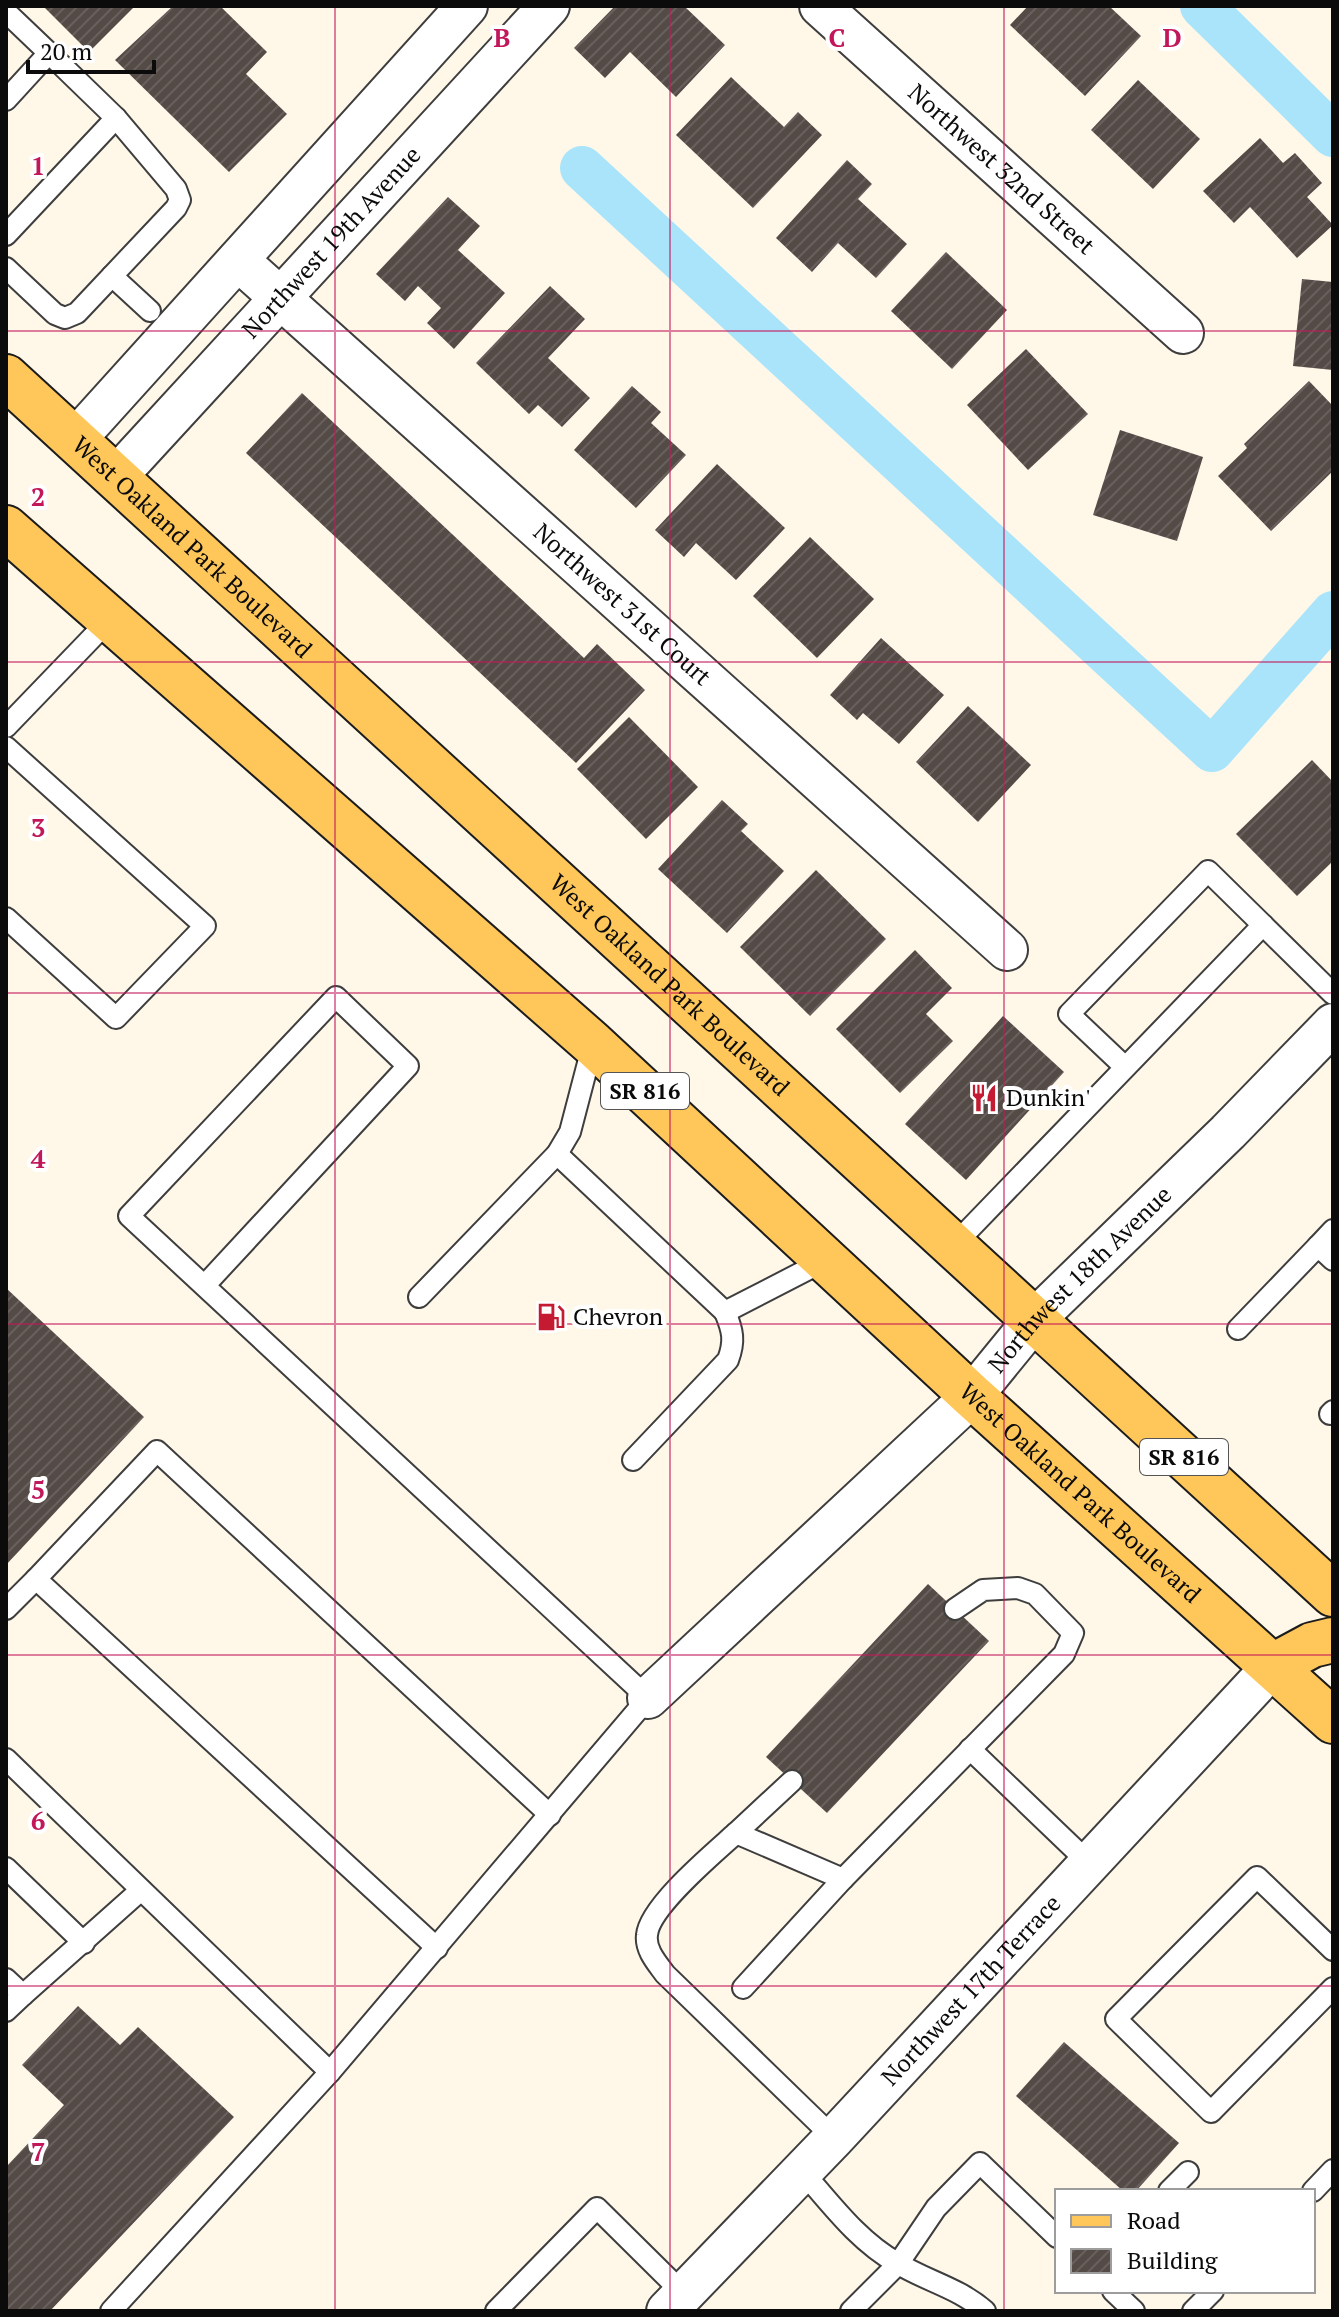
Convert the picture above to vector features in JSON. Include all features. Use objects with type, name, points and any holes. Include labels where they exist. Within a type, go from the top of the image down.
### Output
[{"type":"main road","name":"West Oakland Park Boulevard","points":[[6,377],[1333,1594]]},
{"type":"main road","name":"West Oakland Park Boulevard","points":[[6,529],[593,1044],[972,1396],[1333,1721]]},
{"type":"main road","points":[[1273,1666],[1312,1645],[1333,1640]]},
{"type":"street","points":[[74,441],[467,6]]},
{"type":"street","name":"Northwest 19th Avenue","points":[[115,478],[549,6]]},
{"type":"street","name":"Northwest 32nd Street","points":[[820,6],[1183,333]]},
{"type":"street","name":"Northwest 31st Court","points":[[238,260],[1007,950]]},
{"type":"street","name":"Northwest 18th Avenue","points":[[648,1698],[972,1396],[1034,1320],[1228,1132],[1333,1024]]},
{"type":"street","name":"Northwest 17th Terrace","points":[[676,2302],[834,2138],[1273,1666]]},
{"type":"lane","points":[[6,12],[116,118],[176,189],[180,200],[176,208],[77,313],[65,318],[55,314],[6,268]]},
{"type":"lane","points":[[6,100],[49,53]]},
{"type":"lane","points":[[6,235],[116,118]]},
{"type":"lane","points":[[112,276],[150,311]]},
{"type":"lane","points":[[6,727],[110,619]]},
{"type":"lane","points":[[6,747],[205,926],[116,1018],[6,918]]},
{"type":"lane","points":[[1125,1067],[1069,1014],[1208,871],[1333,994]]},
{"type":"lane","points":[[954,1245],[1263,925]]},
{"type":"lane","points":[[111,2311],[330,2072],[648,1698],[129,1216],[336,997],[408,1066],[205,1285]]},
{"type":"lane","points":[[419,1297],[557,1154],[570,1132],[593,1044]]},
{"type":"lane","points":[[557,1154],[725,1312],[733,1332],[733,1346],[728,1360],[633,1460]]},
{"type":"lane","points":[[1238,1329],[1325,1253],[1333,1230]]},
{"type":"lane","points":[[725,1312],[828,1259]]},
{"type":"lane","points":[[6,1609],[157,1451],[550,1815]]},
{"type":"lane","points":[[36,1579],[437,1948]]},
{"type":"lane","points":[[743,1988],[843,1879],[1064,1654],[1073,1633],[1035,1594],[1018,1588],[983,1590],[955,1609]]},
{"type":"lane","points":[[970,1749],[1090,1864]]},
{"type":"lane","points":[[6,1759],[330,2072]]},
{"type":"lane","points":[[792,1781],[653,1915],[647,1935],[649,1948],[665,1974],[834,2138]]},
{"type":"lane","points":[[736,1833],[843,1879]]},
{"type":"lane","points":[[6,1868],[84,1943]]},
{"type":"lane","points":[[1333,1950],[1257,1877],[1116,2019],[1211,2112],[1333,1988]]},
{"type":"lane","points":[[6,2011],[141,1890]]},
{"type":"lane","points":[[6,1979],[23,1995]]},
{"type":"lane","points":[[851,2311],[898,2264],[936,2208],[980,2163],[1055,2235]]},
{"type":"lane","points":[[1315,2189],[1333,2170]]},
{"type":"lane","points":[[802,2171],[866,2242],[898,2264],[970,2298],[985,2311]]},
{"type":"lane","points":[[1171,2189],[1188,2172]]},
{"type":"lane","points":[[496,2311],[597,2208],[676,2302]]},
{"type":"lane","points":[[1115,2293],[1134,2311]]},
{"type":"lane","points":[[1193,2311],[1211,2293]]},
{"type":"building","points":[[43,6],[135,6],[89,52]]},
{"type":"building","points":[[173,6],[220,6],[267,52],[246,74],[287,114],[229,172],[115,60]]},
{"type":"building","points":[[615,6],[684,6],[725,45],[676,97],[630,52],[605,78],[574,48]]},
{"type":"building","points":[[1028,6],[1109,6],[1141,36],[1085,96],[1010,25]]},
{"type":"building","points":[[731,77],[784,127],[798,112],[822,135],[753,208],[676,135]]},
{"type":"building","points":[[1138,80],[1200,139],[1153,189],[1091,130]]},
{"type":"building","points":[[1260,138],[1283,163],[1295,153],[1322,183],[1307,197],[1333,225],[1297,258],[1250,207],[1234,223],[1203,191]]},
{"type":"building","points":[[847,160],[872,184],[858,199],[907,244],[876,278],[838,243],[812,272],[776,238]]},
{"type":"building","points":[[448,197],[480,226],[458,250],[505,293],[454,349],[427,323],[441,308],[418,286],[405,301],[376,274]]},
{"type":"building","points":[[946,252],[1007,310],[952,369],[891,311]]},
{"type":"building","points":[[1302,279],[1333,282],[1333,370],[1293,366]]},
{"type":"building","points":[[550,286],[585,319],[548,358],[590,398],[562,427],[538,405],[529,414],[476,363]]},
{"type":"building","points":[[1026,349],[1088,414],[1028,470],[967,405]]},
{"type":"building","points":[[1309,381],[1333,406],[1333,471],[1271,531],[1218,476],[1247,448],[1244,444]]},
{"type":"building","points":[[632,386],[661,412],[651,423],[686,455],[636,508],[574,450]]},
{"type":"building","points":[[302,393],[584,658],[597,644],[645,690],[576,763],[246,453]]},
{"type":"building","points":[[1120,430],[1203,457],[1177,541],[1093,515]]},
{"type":"building","points":[[717,464],[785,528],[736,580],[696,543],[684,557],[655,530]]},
{"type":"building","points":[[810,537],[874,599],[817,658],[753,596]]},
{"type":"building","points":[[881,638],[944,695],[899,744],[863,713],[857,720],[830,695]]},
{"type":"building","points":[[968,706],[1031,765],[978,822],[916,762]]},
{"type":"building","points":[[629,717],[698,787],[646,839],[577,769]]},
{"type":"building","points":[[1312,760],[1333,782],[1333,861],[1297,896],[1236,834]]},
{"type":"building","points":[[722,800],[748,824],[741,831],[784,871],[727,933],[658,869]]},
{"type":"building","points":[[816,870],[886,939],[810,1016],[740,947]]},
{"type":"building","points":[[915,950],[952,988],[926,1014],[953,1041],[900,1093],[836,1029]]},
{"type":"building","name":"Dunkin'","points":[[1003,1016],[1064,1072],[966,1180],[905,1124]]},
{"type":"building","points":[[6,1288],[144,1417],[6,1565]]},
{"type":"building","points":[[928,1584],[989,1641],[827,1813],[766,1757]]},
{"type":"building","points":[[78,2006],[120,2045],[138,2027],[234,2117],[50,2311],[6,2311],[6,2167],[64,2105],[22,2065]]},
{"type":"building","points":[[1064,2042],[1179,2143],[1138,2189],[1121,2189],[1016,2096]]},
{"type":"waterway","points":[[1202,6],[1333,135]]},
{"type":"waterway","points":[[582,168],[1212,750],[1333,613]]},
{"type":"place","name":"Dunkin'","points":[[984,1098]]},
{"type":"place","name":"Chevron","points":[[551,1317]]}]
